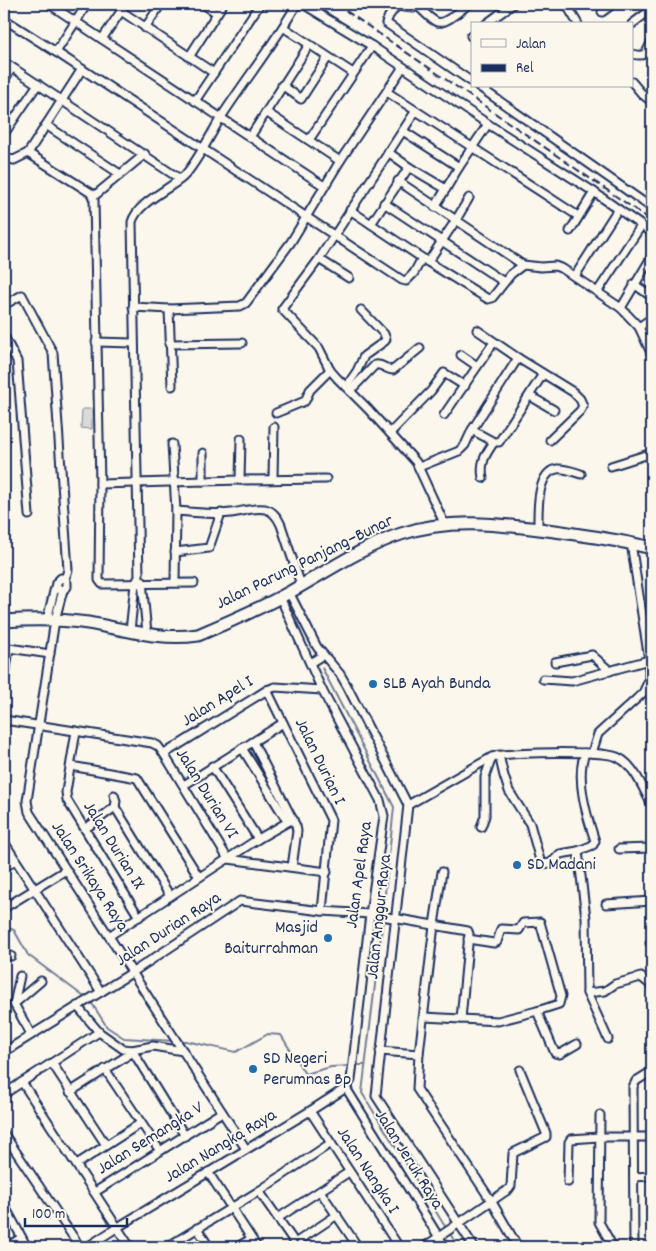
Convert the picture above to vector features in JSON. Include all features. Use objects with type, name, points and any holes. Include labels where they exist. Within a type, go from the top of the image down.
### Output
[{"type":"main road","name":"Jalan Parung Panjang–Bunar","points":[[4,621],[51,620],[87,623],[147,634],[198,635],[285,595],[376,544],[402,534],[445,525],[493,525],[538,529],[588,535],[652,548]]},
{"type":"street","points":[[48,4],[324,186]]},
{"type":"street","points":[[56,52],[87,4]]},
{"type":"street","points":[[102,39],[126,4]]},
{"type":"street","points":[[146,28],[161,4]]},
{"type":"street","points":[[203,4],[216,13]]},
{"type":"street","points":[[189,56],[223,4]]},
{"type":"street","points":[[147,634],[139,581],[131,230],[134,215],[186,174],[297,4]]},
{"type":"street","points":[[304,4],[372,46],[594,192],[652,234]]},
{"type":"street","points":[[469,4],[446,21],[440,23],[420,5],[413,8],[396,4],[386,23],[471,81]]},
{"type":"street","points":[[488,22],[510,4]]},
{"type":"street","points":[[566,4],[577,22]]},
{"type":"street","points":[[602,12],[613,4]]},
{"type":"street","points":[[195,101],[257,5]]},
{"type":"street","points":[[634,22],[652,9]]},
{"type":"street","points":[[121,11],[214,73]]},
{"type":"street","points":[[4,19],[308,216],[402,280],[406,281],[410,278],[441,241],[469,198]]},
{"type":"street","points":[[283,27],[353,73]]},
{"type":"street","points":[[634,54],[643,55],[647,52],[652,42]]},
{"type":"street","points":[[250,137],[309,45]]},
{"type":"street","points":[[309,140],[372,46]]},
{"type":"street","points":[[282,85],[302,99],[328,57]]},
{"type":"street","points":[[4,62],[180,179]]},
{"type":"street","points":[[133,307],[169,309],[240,306],[246,303],[291,242],[340,161],[403,67]]},
{"type":"street","points":[[4,80],[12,68]]},
{"type":"street","points":[[4,158],[14,160],[28,153],[82,69]]},
{"type":"street","points":[[4,134],[38,84]]},
{"type":"street","points":[[634,84],[652,102]]},
{"type":"street","points":[[481,88],[652,208]]},
{"type":"street","points":[[387,92],[472,149],[578,216]]},
{"type":"street","points":[[266,112],[340,161]]},
{"type":"street","points":[[416,112],[319,259],[282,309],[318,348],[330,370],[363,403],[419,466],[445,525]]},
{"type":"street","points":[[46,124],[120,174]]},
{"type":"street","points":[[435,207],[488,124]]},
{"type":"street","points":[[403,131],[459,167]]},
{"type":"street","points":[[388,152],[409,167],[446,188]]},
{"type":"street","points":[[28,153],[94,196],[100,484],[99,580],[102,584],[139,581],[194,583]]},
{"type":"street","points":[[94,196],[145,154]]},
{"type":"street","points":[[371,224],[409,167]]},
{"type":"street","points":[[398,181],[523,265],[555,266],[598,291],[621,308],[639,327],[652,355]]},
{"type":"street","points":[[570,231],[594,192]]},
{"type":"street","points":[[384,203],[504,282]]},
{"type":"street","points":[[575,276],[618,209]]},
{"type":"street","points":[[350,210],[488,299],[492,298],[514,270],[523,265]]},
{"type":"street","points":[[598,291],[641,226]]},
{"type":"street","points":[[621,308],[652,256]]},
{"type":"street","points":[[319,259],[349,278]]},
{"type":"street","points":[[634,284],[652,298]]},
{"type":"street","name":"Jalan Srikaya Raya","points":[[4,305],[22,295],[53,353],[68,570],[65,579],[58,580],[60,588],[51,620],[50,654],[27,806],[29,812],[181,1049]]},
{"type":"street","points":[[169,309],[172,386]]},
{"type":"street","points":[[348,389],[364,356],[386,341],[361,310]]},
{"type":"street","points":[[639,327],[652,318]]},
{"type":"street","points":[[476,330],[573,392],[580,400],[582,406],[580,411],[550,440]]},
{"type":"street","points":[[4,336],[17,361],[29,515]]},
{"type":"street","points":[[96,342],[133,343]]},
{"type":"street","points":[[444,415],[494,342]]},
{"type":"street","points":[[169,344],[242,343]]},
{"type":"street","points":[[348,389],[375,365],[380,364],[393,370],[420,348]]},
{"type":"street","points":[[461,355],[477,366]]},
{"type":"street","points":[[419,466],[459,451],[465,446],[472,430],[518,358]]},
{"type":"street","points":[[276,413],[306,400],[310,390],[330,370]]},
{"type":"street","points":[[390,433],[431,391],[444,373],[465,386]]},
{"type":"street","points":[[472,430],[497,443],[543,374]]},
{"type":"street","points":[[530,396],[554,410]]},
{"type":"street","points":[[273,479],[274,427]]},
{"type":"street","points":[[240,480],[241,439]]},
{"type":"street","points":[[484,478],[482,470],[483,461],[494,442]]},
{"type":"street","points":[[172,444],[176,511],[175,582]]},
{"type":"street","points":[[203,453],[203,481]]},
{"type":"street","points":[[611,466],[652,453]]},
{"type":"street","points":[[538,529],[539,497],[547,475],[552,471],[560,469],[581,474]]},
{"type":"street","points":[[100,484],[326,479]]},
{"type":"street","points":[[176,511],[229,514],[259,509],[266,510],[277,517],[301,585]]},
{"type":"street","points":[[175,552],[209,548],[221,513]]},
{"type":"street","points":[[496,756],[509,791],[530,824],[540,864],[551,863],[560,854],[578,851],[595,843],[586,812],[581,766],[602,730],[635,702],[647,686],[650,673],[630,543]]},
{"type":"street","points":[[130,631],[139,581]]},
{"type":"street","points":[[285,595],[317,648],[340,674],[408,805],[496,756],[589,753],[614,755],[624,761],[652,805]]},
{"type":"street","name":"Jalan Apel Raya","points":[[285,595],[322,690],[380,800],[384,816],[370,914],[351,1080],[346,1088]]},
{"type":"street","points":[[4,684],[9,648],[50,654]]},
{"type":"street","points":[[310,663],[323,655]]},
{"type":"street","points":[[555,662],[592,655],[610,671]]},
{"type":"street","points":[[543,679],[572,681],[649,660]]},
{"type":"street","name":"Jalan Apel I","points":[[164,754],[266,690],[274,687],[322,690]]},
{"type":"street","name":"Jalan Durian I","points":[[266,690],[331,820],[322,911]]},
{"type":"street","name":"Jalan Durian VI","points":[[4,720],[152,743],[158,746],[184,785],[228,859]]},
{"type":"street","points":[[184,785],[283,723]]},
{"type":"street","name":"Jalan Durian IX","points":[[76,732],[66,796],[139,917]]},
{"type":"street","points":[[253,742],[290,820]]},
{"type":"street","points":[[242,748],[297,831],[292,867]]},
{"type":"street","points":[[481,826],[485,816],[487,769],[496,756]]},
{"type":"street","points":[[71,766],[137,778],[199,877]]},
{"type":"street","points":[[212,766],[258,839]]},
{"type":"street","points":[[114,795],[116,800],[115,807],[170,896]]},
{"type":"street","name":"Jalan Anggur Raya","points":[[408,805],[393,918],[376,1096],[457,1224],[474,1247]]},
{"type":"street","points":[[85,829],[115,807]]},
{"type":"street","points":[[108,936],[290,820]]},
{"type":"street","points":[[4,842],[99,993]]},
{"type":"street","points":[[619,849],[652,848]]},
{"type":"street","points":[[578,851],[586,918],[587,993],[608,1040]]},
{"type":"street","points":[[228,859],[327,872]]},
{"type":"street","points":[[4,868],[15,860]]},
{"type":"street","points":[[4,908],[66,870]]},
{"type":"street","points":[[442,872],[434,925],[418,1089],[492,1202],[518,1247]]},
{"type":"street","name":"Jalan Durian Raya","points":[[4,1052],[133,972],[240,901],[322,911],[370,914],[464,930],[469,934],[468,939]]},
{"type":"street","points":[[606,904],[652,901]]},
{"type":"street","points":[[424,1017],[461,1019],[498,1021],[559,1004],[561,996],[540,922],[523,923],[519,930],[501,929],[497,942],[494,943],[468,939],[461,1019]]},
{"type":"street","points":[[20,976],[14,1004],[32,1034]]},
{"type":"street","points":[[587,993],[606,991],[615,984],[641,977],[652,986]]},
{"type":"street","points":[[14,1004],[41,981]]},
{"type":"street","points":[[77,1006],[99,1032],[118,1046],[132,1051],[185,1136]]},
{"type":"street","points":[[537,1011],[555,1053],[560,1054],[577,1044]]},
{"type":"street","points":[[4,1094],[99,1032]]},
{"type":"street","points":[[70,1092],[132,1051],[153,1046],[181,1049],[246,1149]]},
{"type":"street","points":[[380,1051],[420,1054]]},
{"type":"street","points":[[52,1063],[106,1145]]},
{"type":"street","points":[[105,1069],[160,1151]]},
{"type":"street","points":[[424,1247],[492,1202],[511,1186],[513,1152],[546,1137],[520,1070]]},
{"type":"street","points":[[634,1247],[633,1086],[636,1080],[652,1071]]},
{"type":"street","points":[[22,1082],[130,1247]]},
{"type":"street","name":"Jalan Nangka Raya","points":[[87,1247],[346,1088]]},
{"type":"street","name":"Jalan Jeruk Raya","points":[[346,1088],[440,1236],[445,1247]]},
{"type":"street","name":"Jalan Nangka I","points":[[310,1111],[399,1247]]},
{"type":"street","name":"Jalan Semangka V","points":[[95,1192],[222,1112]]},
{"type":"street","points":[[600,1115],[599,1222],[613,1247]]},
{"type":"street","points":[[77,1164],[141,1123]]},
{"type":"street","points":[[4,1134],[80,1247]]},
{"type":"street","points":[[568,1182],[569,1142],[571,1139],[652,1137]]},
{"type":"street","points":[[168,1247],[231,1209],[331,1143]]},
{"type":"street","points":[[208,1172],[257,1247]]},
{"type":"street","points":[[278,1218],[350,1172]]},
{"type":"street","points":[[634,1177],[652,1176]]},
{"type":"street","points":[[259,1191],[295,1243],[337,1215]]},
{"type":"street","points":[[320,1191],[337,1215],[354,1246]]},
{"type":"street","points":[[4,1207],[27,1247]]},
{"type":"street","points":[[197,1228],[209,1247]]},
{"type":"street","points":[[7,1247],[21,1238]]},
{"type":"street","points":[[237,1247],[251,1238]]},
{"type":"shaded area","points":[[82,409],[92,409],[92,429],[81,428]]},
{"type":"shaded area","points":[[253,742],[293,819],[287,821],[242,748]]},
{"type":"waterway","points":[[322,668],[394,807],[383,913]]},
{"type":"waterway","points":[[383,918],[362,1093],[446,1228]]},
{"type":"waterway","points":[[4,927],[14,930],[28,955],[87,999]]},
{"type":"waterway","points":[[91,1002],[107,1027],[124,1038],[174,1041]]},
{"type":"waterway","points":[[179,1041],[236,1052],[268,1034],[281,1035],[305,1074],[331,1067],[350,1066]]},
{"type":"waterway","points":[[355,1065],[365,1065]]},
{"type":"waterway","points":[[449,1232],[458,1247]]},
{"type":"railway","points":[[336,4],[652,221]]},
{"type":"place","name":"SLB Ayah Bunda","points":[[373,684]]},
{"type":"place","name":"SD Madani","points":[[517,865]]},
{"type":"place","name":"Masjid Baiturrahman","points":[[328,938]]},
{"type":"place","name":"SD Negeri Perumnas Bp","points":[[253,1069]]}]
